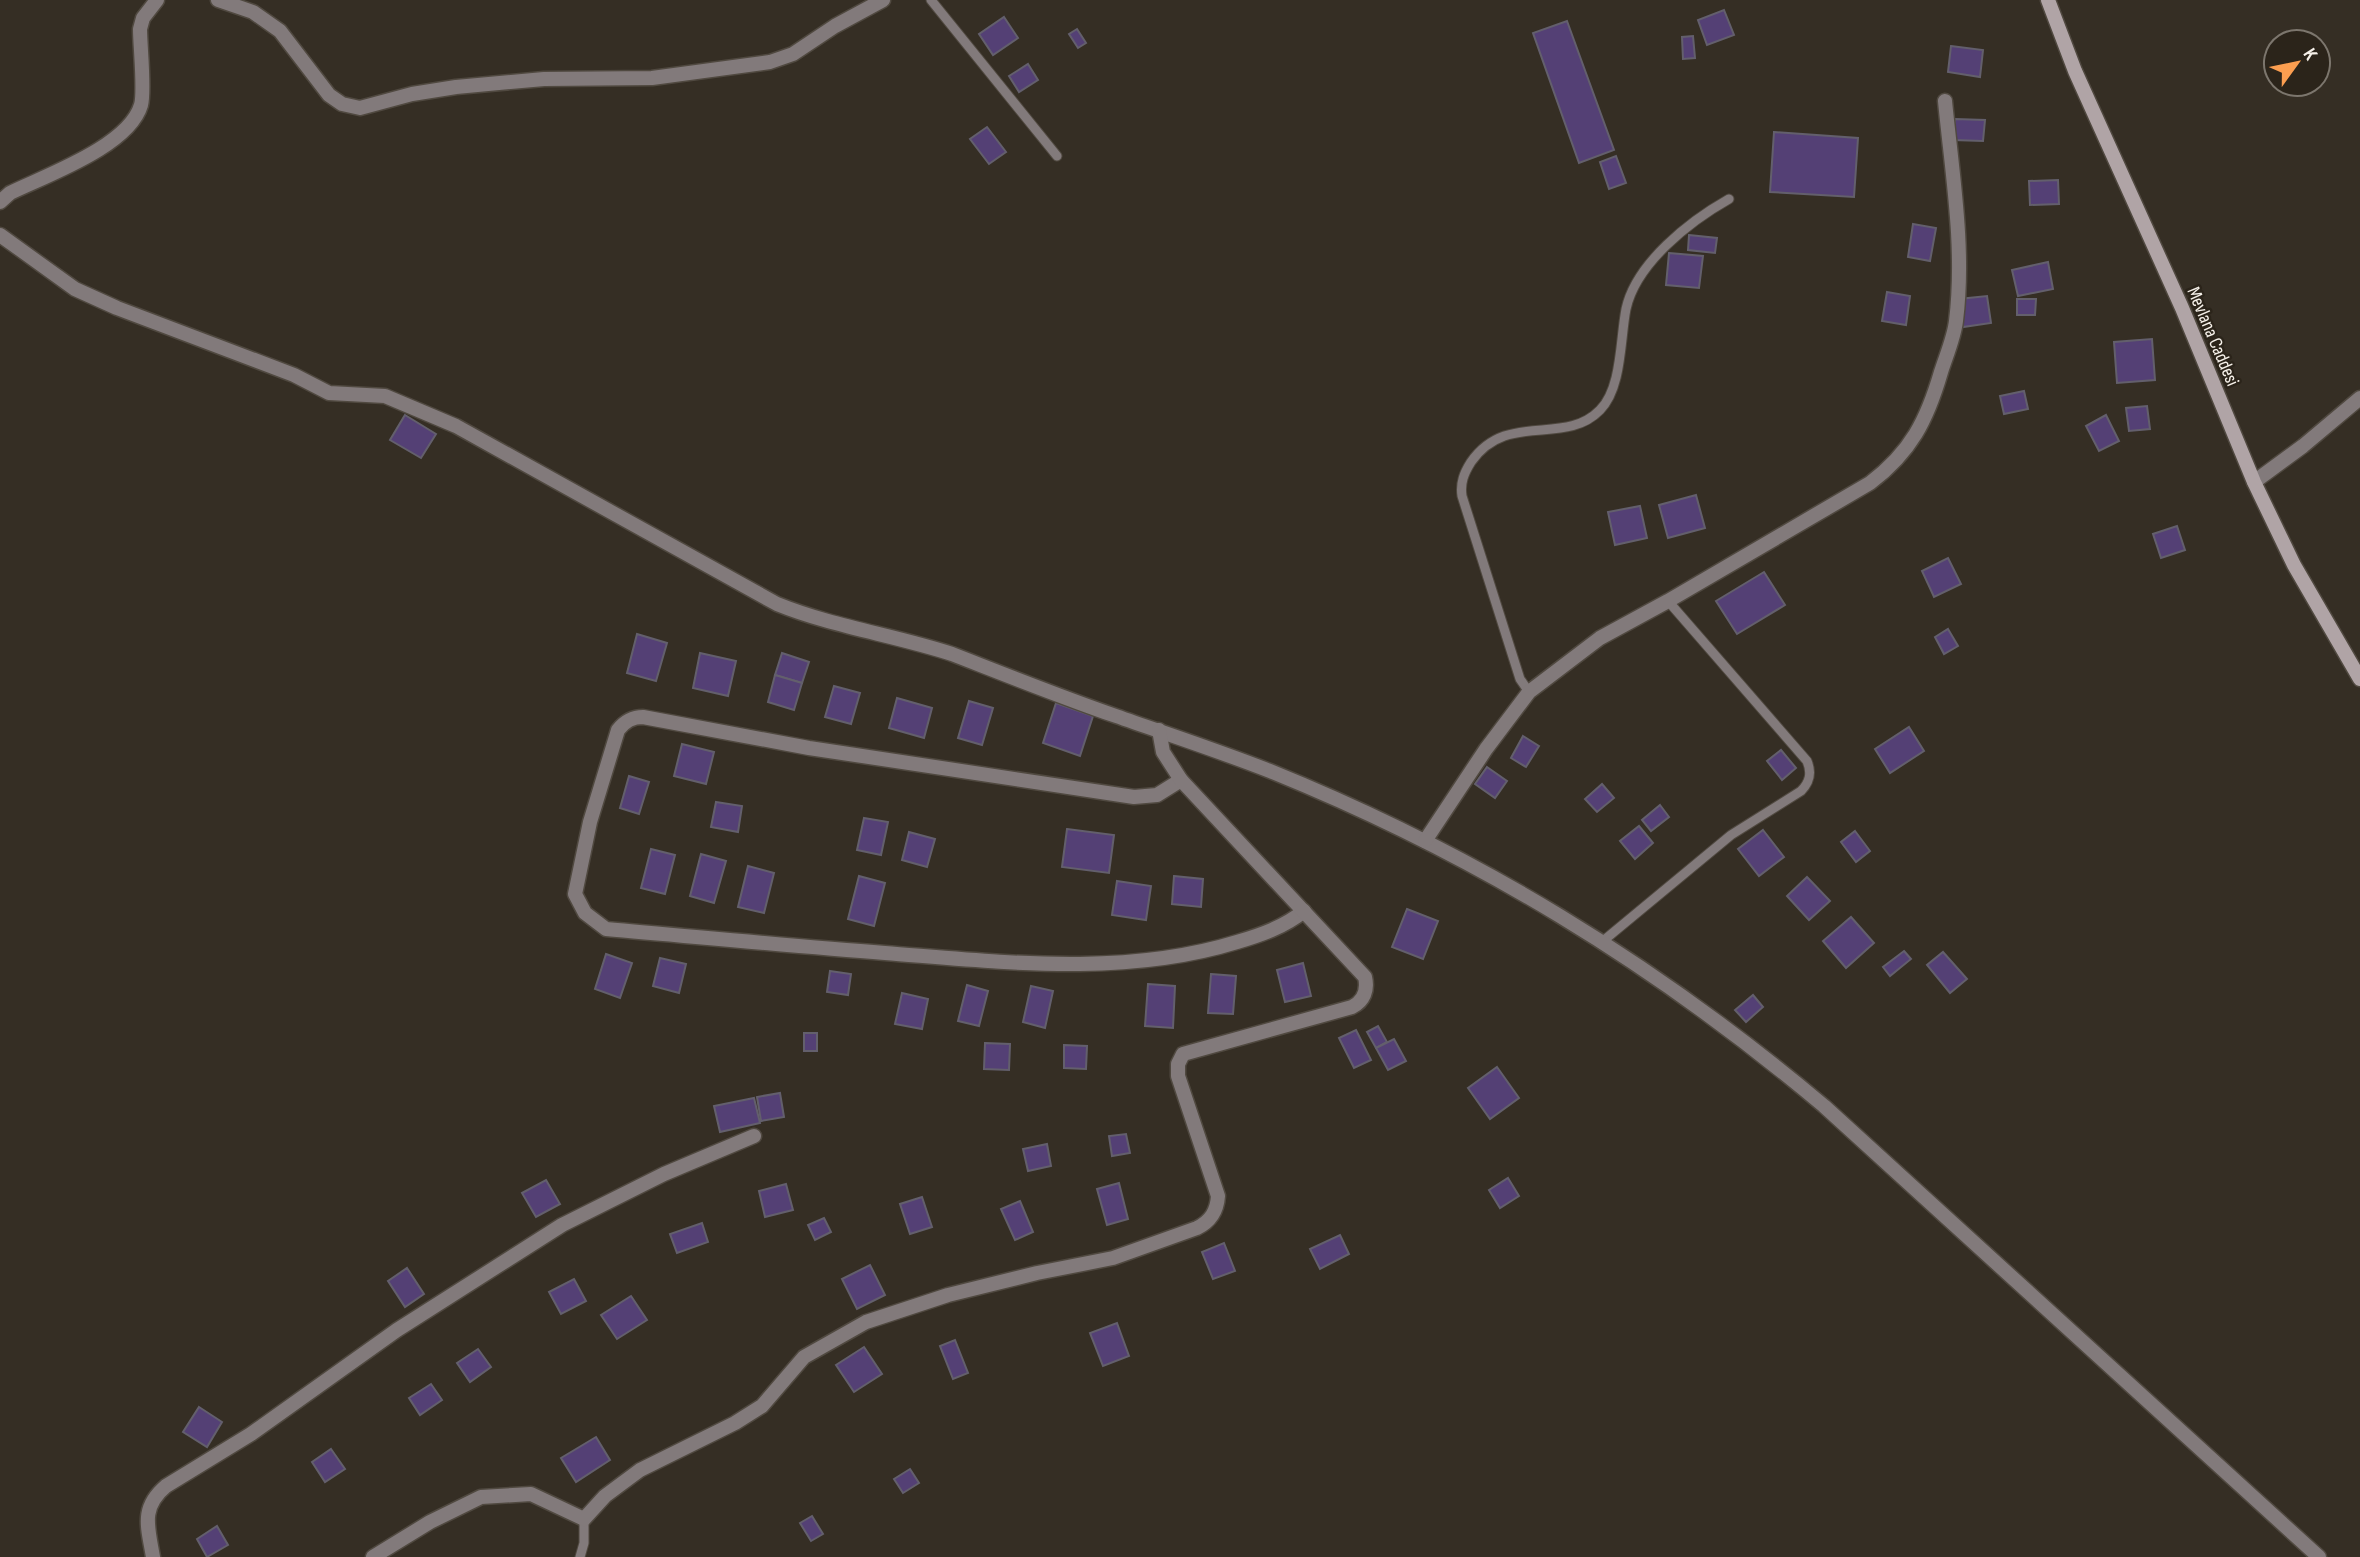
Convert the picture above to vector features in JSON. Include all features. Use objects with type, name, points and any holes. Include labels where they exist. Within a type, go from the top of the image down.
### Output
[{"type":"street","points":[[0,202],[10,192],[102,148],[124,132],[142,103],[140,29],[143,18],[157,0]]},
{"type":"street","points":[[218,0],[253,12],[279,31],[329,95],[342,104],[360,108],[412,93],[456,87],[544,79],[652,78],[771,62],[793,54],[835,26],[883,0]]},
{"type":"street","name":"Mevlana Caddesi","points":[[2048,0],[2075,71],[2182,308],[2254,482],[2294,565],[2360,679]]},
{"type":"street","points":[[1425,841],[1486,749],[1529,692],[1600,638],[1870,483],[1897,459],[1919,430],[1934,397],[1956,322],[1959,241],[1945,101]]},
{"type":"street","points":[[0,235],[75,289],[117,308],[294,375],[328,393],[385,396],[456,426],[777,604],[815,618],[911,641],[952,654],[1282,776],[1425,841],[1508,886],[1603,942],[1719,1021],[1824,1106],[2319,1557]]},
{"type":"street","points":[[2254,482],[2303,446],[2360,398]]},
{"type":"street","points":[[1181,779],[1157,795],[1134,797],[809,748],[643,716],[635,717],[618,730],[590,822],[575,894],[585,913],[606,929],[990,961],[1045,963],[1132,960],[1200,951],[1270,931],[1289,923],[1304,911]]},
{"type":"street","points":[[373,1557],[430,1522],[481,1497],[531,1494],[584,1519],[606,1496],[640,1470],[762,1406],[804,1357],[866,1322],[961,1292],[1113,1258],[1204,1224],[1214,1214],[1218,1196],[1178,1076],[1180,1058],[1183,1054],[1352,1007],[1361,1000],[1366,989],[1365,977],[1181,779],[1163,752],[1159,730]]},
{"type":"street","points":[[153,1557],[148,1510],[157,1493],[166,1486],[251,1434],[397,1330],[562,1225],[664,1174],[754,1136]]},
{"type":"lane","points":[[930,0],[1057,156]]},
{"type":"lane","points":[[1529,692],[1520,679],[1462,496],[1465,473],[1483,449],[1503,436],[1514,432],[1572,426],[1590,419],[1598,412],[1612,394],[1627,306],[1637,284],[1650,264],[1684,228],[1729,199]]},
{"type":"lane","points":[[1603,942],[1731,835],[1801,791],[1811,774],[1807,761],[1668,601]]},
{"type":"lane","points":[[580,1557],[584,1543],[584,1519]]},
{"type":"building","points":[[1724,10],[1734,35],[1707,45],[1698,20]]},
{"type":"building","points":[[1004,17],[1018,38],[993,55],[979,34]]},
{"type":"building","points":[[1567,21],[1614,150],[1579,163],[1533,33]]},
{"type":"building","points":[[1077,29],[1086,43],[1078,48],[1069,34]]},
{"type":"building","points":[[1693,36],[1695,58],[1683,59],[1682,37]]},
{"type":"building","points":[[1951,46],[1983,50],[1980,77],[1948,72]]},
{"type":"building","points":[[1028,64],[1038,80],[1019,92],[1009,76]]},
{"type":"building","points":[[1955,119],[1985,120],[1983,141],[1953,140]]},
{"type":"building","points":[[987,127],[1006,152],[989,164],[970,139]]},
{"type":"building","points":[[1774,132],[1858,138],[1854,197],[1770,192]]},
{"type":"building","points":[[1616,156],[1626,183],[1609,189],[1600,162]]},
{"type":"building","points":[[2058,180],[2059,204],[2030,205],[2029,181]]},
{"type":"building","points":[[1913,224],[1936,228],[1930,261],[1908,257]]},
{"type":"building","points":[[1689,235],[1717,238],[1715,253],[1688,250]]},
{"type":"building","points":[[1669,253],[1703,256],[1699,288],[1666,285]]},
{"type":"building","points":[[2048,262],[2053,289],[2018,296],[2012,270]]},
{"type":"building","points":[[1887,292],[1910,296],[1906,325],[1882,321]]},
{"type":"building","points":[[1987,296],[1991,323],[1963,327],[1959,299]]},
{"type":"building","points":[[2017,299],[2036,299],[2035,315],[2017,315]]},
{"type":"building","points":[[2152,339],[2155,380],[2117,383],[2114,342]]},
{"type":"building","points":[[2024,391],[2028,409],[2004,414],[2000,396]]},
{"type":"building","points":[[2147,406],[2150,429],[2129,431],[2126,408]]},
{"type":"building","points":[[405,415],[436,434],[421,458],[390,440]]},
{"type":"building","points":[[2106,415],[2119,441],[2099,451],[2086,426]]},
{"type":"building","points":[[1696,495],[1705,528],[1668,538],[1659,505]]},
{"type":"building","points":[[1640,506],[1647,538],[1615,545],[1608,512]]},
{"type":"building","points":[[2177,526],[2185,550],[2161,558],[2153,534]]},
{"type":"building","points":[[1948,558],[1961,584],[1934,597],[1922,571]]},
{"type":"building","points":[[1764,572],[1785,605],[1737,634],[1716,601]]},
{"type":"building","points":[[1948,629],[1958,646],[1944,654],[1935,637]]},
{"type":"building","points":[[637,634],[667,643],[656,681],[627,673]]},
{"type":"building","points":[[700,653],[736,661],[728,696],[693,688]]},
{"type":"building","points":[[782,653],[809,662],[802,683],[775,675]]},
{"type":"building","points":[[775,675],[802,683],[794,710],[768,702]]},
{"type":"building","points":[[834,686],[860,693],[851,724],[825,717]]},
{"type":"building","points":[[897,698],[932,708],[924,738],[889,728]]},
{"type":"building","points":[[969,701],[993,708],[982,745],[958,738]]},
{"type":"building","points":[[1056,703],[1093,716],[1080,756],[1043,743]]},
{"type":"building","points":[[1909,727],[1924,751],[1890,773],[1875,749]]},
{"type":"building","points":[[1523,736],[1539,746],[1526,767],[1511,758]]},
{"type":"building","points":[[682,744],[714,752],[706,784],[674,776]]},
{"type":"building","points":[[1781,750],[1796,768],[1782,780],[1767,761]]},
{"type":"building","points":[[1487,767],[1507,781],[1495,798],[1475,784]]},
{"type":"building","points":[[629,776],[649,782],[639,814],[620,808]]},
{"type":"building","points":[[1602,784],[1614,798],[1597,812],[1585,799]]},
{"type":"building","points":[[716,802],[742,806],[738,832],[711,827]]},
{"type":"building","points":[[1660,805],[1669,817],[1651,831],[1642,820]]},
{"type":"building","points":[[864,818],[888,822],[881,855],[857,850]]},
{"type":"building","points":[[1639,826],[1653,843],[1635,859],[1620,841]]},
{"type":"building","points":[[1067,829],[1114,835],[1109,873],[1062,867]]},
{"type":"building","points":[[1763,830],[1784,857],[1759,876],[1738,849]]},
{"type":"building","points":[[1855,831],[1870,851],[1856,862],[1841,842]]},
{"type":"building","points":[[909,832],[935,839],[927,867],[902,860]]},
{"type":"building","points":[[651,849],[675,855],[665,894],[641,888]]},
{"type":"building","points":[[701,854],[726,861],[714,903],[690,896]]},
{"type":"building","points":[[748,866],[774,873],[764,913],[738,907]]},
{"type":"building","points":[[859,876],[885,883],[874,926],[848,919]]},
{"type":"building","points":[[1174,876],[1203,879],[1201,907],[1172,904]]},
{"type":"building","points":[[1807,877],[1830,901],[1809,920],[1787,896]]},
{"type":"building","points":[[1117,881],[1151,886],[1146,920],[1112,915]]},
{"type":"building","points":[[1407,909],[1438,921],[1423,959],[1392,947]]},
{"type":"building","points":[[1851,917],[1874,943],[1846,968],[1823,941]]},
{"type":"building","points":[[1904,951],[1911,959],[1890,976],[1883,967]]},
{"type":"building","points":[[1943,952],[1967,979],[1950,993],[1927,965]]},
{"type":"building","points":[[606,954],[632,963],[620,998],[595,989]]},
{"type":"building","points":[[660,958],[686,964],[679,993],[653,986]]},
{"type":"building","points":[[1303,963],[1311,996],[1285,1002],[1277,970]]},
{"type":"building","points":[[830,971],[851,974],[848,995],[827,992]]},
{"type":"building","points":[[1211,974],[1236,976],[1233,1014],[1208,1013]]},
{"type":"building","points":[[1148,984],[1175,986],[1173,1028],[1145,1026]]},
{"type":"building","points":[[967,985],[988,991],[979,1026],[958,1021]]},
{"type":"building","points":[[1031,986],[1053,991],[1045,1028],[1023,1022]]},
{"type":"building","points":[[902,993],[928,999],[922,1029],[895,1024]]},
{"type":"building","points":[[1753,995],[1763,1007],[1746,1022],[1735,1010]]},
{"type":"building","points":[[1378,1026],[1387,1042],[1376,1048],[1367,1032]]},
{"type":"building","points":[[1356,1030],[1371,1060],[1354,1068],[1339,1038]]},
{"type":"building","points":[[804,1033],[817,1033],[817,1051],[804,1051]]},
{"type":"building","points":[[1394,1039],[1406,1061],[1388,1070],[1376,1048]]},
{"type":"building","points":[[985,1043],[1010,1044],[1009,1070],[984,1069]]},
{"type":"building","points":[[1064,1045],[1087,1046],[1086,1069],[1064,1068]]},
{"type":"building","points":[[1497,1067],[1519,1098],[1490,1119],[1468,1088]]},
{"type":"building","points":[[780,1093],[784,1117],[761,1121],[757,1097]]},
{"type":"building","points":[[754,1098],[760,1123],[720,1132],[714,1106]]},
{"type":"building","points":[[1126,1134],[1130,1153],[1112,1156],[1109,1136]]},
{"type":"building","points":[[1047,1144],[1051,1166],[1028,1171],[1023,1149]]},
{"type":"building","points":[[1508,1178],[1519,1196],[1500,1208],[1489,1190]]},
{"type":"building","points":[[546,1180],[560,1204],[536,1217],[522,1193]]},
{"type":"building","points":[[1119,1183],[1128,1219],[1107,1225],[1097,1189]]},
{"type":"building","points":[[786,1184],[793,1210],[765,1217],[759,1191]]},
{"type":"building","points":[[922,1197],[932,1227],[910,1234],[900,1204]]},
{"type":"building","points":[[1020,1201],[1033,1232],[1015,1240],[1001,1209]]},
{"type":"building","points":[[824,1218],[831,1232],[815,1240],[808,1225]]},
{"type":"building","points":[[702,1223],[708,1242],[677,1253],[670,1234]]},
{"type":"building","points":[[1340,1235],[1349,1254],[1320,1269],[1310,1249]]},
{"type":"building","points":[[1224,1243],[1235,1271],[1213,1279],[1202,1252]]},
{"type":"building","points":[[870,1265],[885,1295],[857,1309],[842,1279]]},
{"type":"building","points":[[407,1268],[424,1294],[405,1307],[388,1281]]},
{"type":"building","points":[[574,1279],[586,1301],[561,1314],[549,1292]]},
{"type":"building","points":[[631,1296],[647,1320],[617,1339],[601,1315]]},
{"type":"building","points":[[1117,1323],[1129,1356],[1103,1366],[1090,1333]]},
{"type":"building","points":[[955,1340],[968,1373],[953,1379],[940,1346]]},
{"type":"building","points":[[864,1347],[882,1374],[854,1392],[836,1365]]},
{"type":"building","points":[[478,1349],[491,1367],[470,1382],[457,1363]]},
{"type":"building","points":[[431,1384],[442,1400],[420,1415],[409,1398]]},
{"type":"building","points":[[199,1407],[222,1422],[207,1447],[183,1432]]},
{"type":"building","points":[[596,1437],[610,1460],[576,1482],[561,1458]]},
{"type":"building","points":[[331,1449],[345,1469],[325,1482],[312,1462]]},
{"type":"building","points":[[910,1469],[919,1483],[903,1493],[894,1479]]},
{"type":"building","points":[[812,1516],[823,1534],[811,1541],[800,1523]]},
{"type":"building","points":[[217,1526],[228,1545],[207,1557],[197,1539]]}]
